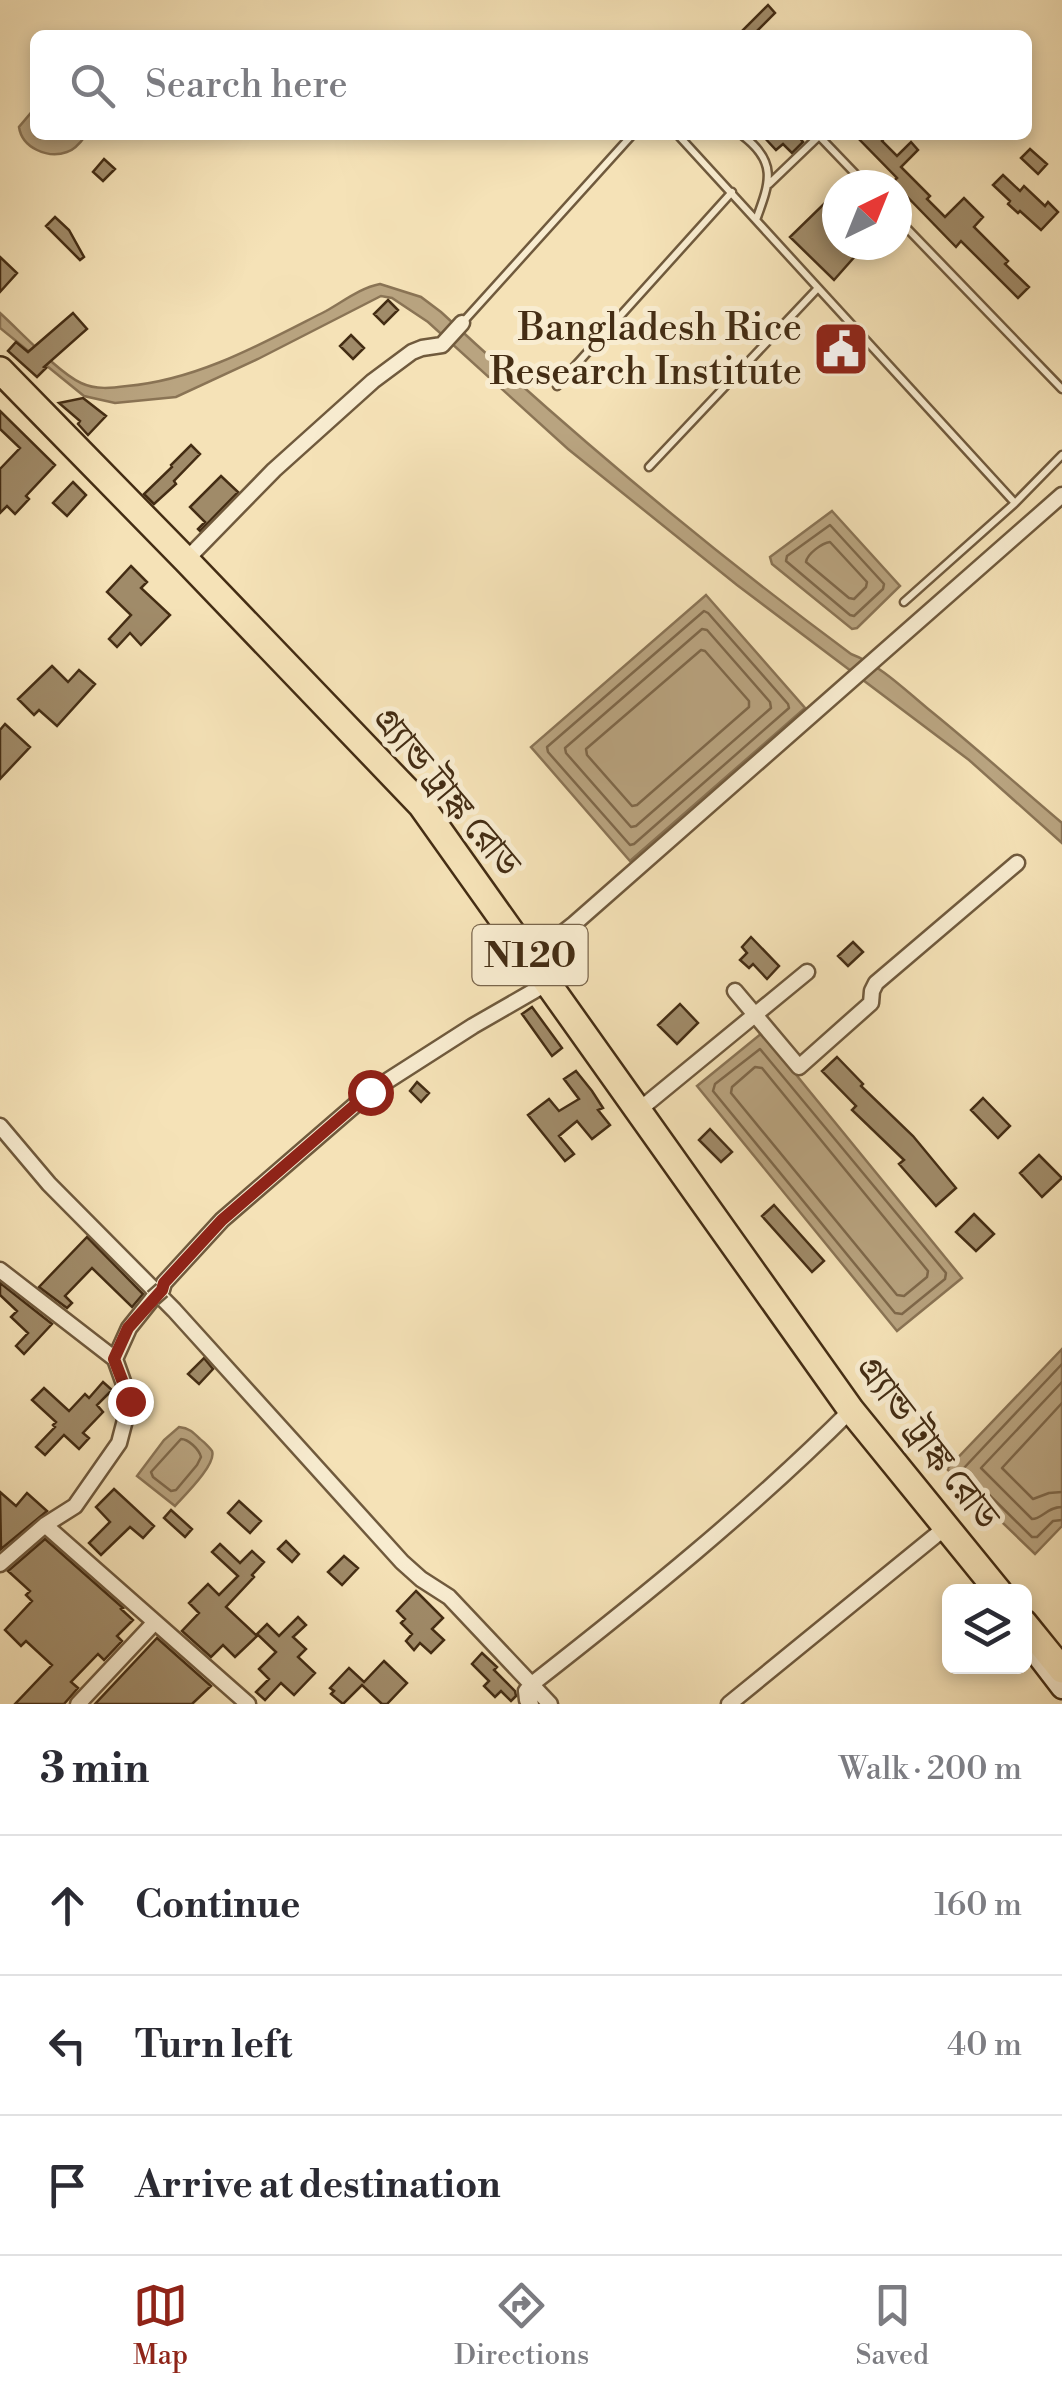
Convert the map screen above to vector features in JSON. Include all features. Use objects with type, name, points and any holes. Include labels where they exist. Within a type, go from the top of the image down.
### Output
[{"type":"highway","name":"গ্র্যান্ড ট্রাঙ্ক রোড","points":[[0,370],[421,805],[851,1410],[993,1584]]},
{"type":"highway","points":[[1032,1631],[1062,1670]]},
{"type":"street","points":[[186,560],[274,470],[373,381],[412,352],[442,345],[462,323]]},
{"type":"street","points":[[532,958],[1062,495]]},
{"type":"street","points":[[736,992],[799,1068],[871,1003],[876,983],[1017,863]]},
{"type":"street","points":[[639,1110],[807,972]]},
{"type":"street","points":[[114,1359],[128,1328],[222,1220],[370,1092],[546,984]]},
{"type":"street","points":[[0,1126],[48,1184],[174,1310],[402,1562],[449,1597],[550,1704]]},
{"type":"street","points":[[0,1270],[114,1359],[130,1401],[119,1444],[75,1506],[0,1564]]},
{"type":"street","points":[[530,1704],[526,1691],[532,1684],[640,1599],[802,1458],[851,1410]]},
{"type":"street","points":[[45,1526],[248,1704]]},
{"type":"street","points":[[729,1704],[946,1526]]},
{"type":"street","points":[[78,1704],[154,1622]]},
{"type":"street","points":[[1032,1628],[1062,1656]]},
{"type":"street","points":[[1032,1647],[1062,1688]]},
{"type":"lane","points":[[462,323],[627,140]]},
{"type":"lane","points":[[683,140],[1016,503]]},
{"type":"lane","points":[[747,140],[766,163],[769,184]]},
{"type":"lane","points":[[756,220],[769,184],[815,140]]},
{"type":"lane","points":[[823,140],[852,170]]},
{"type":"lane","points":[[557,386],[732,192]]},
{"type":"lane","points":[[912,234],[1062,390]]},
{"type":"lane","points":[[649,467],[818,288]]},
{"type":"lane","points":[[904,602],[1016,503],[1062,455]]},
{"type":"water","points":[[30,114],[30,140],[82,140],[67,152],[52,154],[30,146],[19,127]]},
{"type":"water","points":[[380,284],[421,297],[441,312],[693,531],[851,654],[900,685],[1062,823],[1062,843],[969,760],[737,585],[568,449],[428,322],[392,298],[381,296],[176,397],[115,403],[84,396],[0,328],[0,313],[72,378],[92,387],[121,387],[205,368]]},
{"type":"water","points":[[832,511],[900,586],[852,629],[772,564],[770,557]]},
{"type":"water","points":[[706,595],[805,708],[630,861],[531,747]]},
{"type":"water","points":[[762,1033],[962,1278],[897,1331],[697,1086]]},
{"type":"water","points":[[1062,1349],[1062,1526],[1035,1554],[947,1469]]},
{"type":"water","points":[[179,1427],[195,1434],[211,1450],[212,1457],[199,1480],[175,1506],[137,1476]]},
{"type":"building","points":[[768,5],[775,13],[758,30],[743,30]]},
{"type":"building","points":[[767,140],[803,142],[792,153],[783,144],[776,150]]},
{"type":"building","points":[[860,140],[883,140],[897,156],[911,142],[918,150],[901,167],[904,170],[889,170]]},
{"type":"building","points":[[1030,149],[1047,164],[1038,174],[1021,158]]},
{"type":"building","points":[[104,159],[115,169],[103,181],[93,172]]},
{"type":"building","points":[[1003,175],[1020,191],[1024,186],[1045,206],[1048,202],[1058,212],[1041,230],[1008,204],[1010,201],[993,185]]},
{"type":"building","points":[[912,178],[945,217],[964,198],[983,217],[974,227],[1029,287],[1018,298],[961,241],[956,247],[912,202]]},
{"type":"building","points":[[822,206],[822,260],[852,260],[834,280],[790,237]]},
{"type":"building","points":[[55,217],[69,230],[84,257],[80,260],[46,226]]},
{"type":"building","points":[[0,257],[17,273],[0,292]]},
{"type":"building","points":[[388,300],[398,310],[384,324],[374,314]]},
{"type":"building","points":[[73,313],[87,329],[37,377],[8,351],[16,342],[28,352]]},
{"type":"building","points":[[351,335],[364,348],[353,359],[340,346]]},
{"type":"building","points":[[83,398],[106,416],[88,435],[78,424],[80,421],[59,403]]},
{"type":"building","points":[[0,411],[55,465],[15,514],[7,506],[0,513],[0,469],[20,448],[0,429]]},
{"type":"building","points":[[191,445],[200,454],[154,504],[144,494]]},
{"type":"building","points":[[221,476],[238,492],[200,531],[205,522],[190,507]]},
{"type":"building","points":[[73,482],[86,495],[67,516],[53,503]]},
{"type":"building","points":[[131,566],[147,582],[141,588],[170,615],[141,645],[130,633],[117,647],[109,639],[131,615],[107,592]]},
{"type":"building","points":[[52,666],[68,682],[79,670],[95,684],[57,726],[39,710],[34,715],[18,699]]},
{"type":"building","points":[[5,724],[30,747],[0,779],[0,730]]},
{"type":"building","points":[[751,937],[779,966],[767,979],[753,964],[749,968],[740,960],[747,953],[742,947]]},
{"type":"building","points":[[853,942],[863,952],[848,966],[838,956]]},
{"type":"building","points":[[680,1004],[698,1023],[677,1044],[658,1025]]},
{"type":"building","points":[[532,1007],[562,1048],[552,1056],[522,1014]]},
{"type":"building","points":[[837,1057],[913,1136],[956,1188],[936,1206],[899,1164],[904,1160],[852,1110],[856,1106],[822,1071]]},
{"type":"building","points":[[576,1071],[603,1108],[598,1110],[610,1125],[592,1139],[577,1121],[559,1136],[574,1154],[565,1161],[528,1115],[549,1099],[559,1111],[579,1099],[564,1079]]},
{"type":"building","points":[[417,1082],[429,1093],[421,1102],[410,1091]]},
{"type":"building","points":[[983,1098],[1010,1126],[998,1138],[971,1110]]},
{"type":"building","points":[[710,1129],[732,1152],[721,1162],[699,1140]]},
{"type":"building","points":[[1039,1155],[1062,1178],[1042,1197],[1020,1173]]},
{"type":"building","points":[[774,1205],[824,1261],[812,1272],[762,1216]]},
{"type":"building","points":[[974,1214],[994,1234],[976,1251],[956,1232]]},
{"type":"building","points":[[87,1237],[143,1294],[132,1307],[92,1268],[65,1296],[72,1303],[67,1308],[39,1287]]},
{"type":"building","points":[[0,1283],[52,1324],[24,1354],[16,1346],[28,1333],[11,1317],[17,1311],[0,1295]]},
{"type":"building","points":[[204,1358],[213,1369],[199,1384],[188,1374]]},
{"type":"building","points":[[103,1382],[112,1390],[97,1405],[103,1412],[83,1433],[89,1438],[79,1449],[64,1435],[45,1455],[36,1447],[56,1422],[32,1400],[44,1388],[69,1411],[85,1394],[89,1398]]},
{"type":"building","points":[[114,1489],[154,1526],[143,1538],[130,1527],[101,1555],[89,1543],[110,1522],[96,1507]]},
{"type":"building","points":[[0,1492],[16,1506],[27,1493],[47,1511],[1,1549]]},
{"type":"building","points":[[239,1501],[261,1521],[250,1533],[228,1513]]},
{"type":"building","points":[[171,1510],[192,1529],[185,1537],[164,1518]]},
{"type":"building","points":[[45,1539],[133,1620],[117,1636],[122,1641],[104,1660],[98,1654],[71,1682],[78,1688],[64,1704],[15,1704],[52,1665],[26,1641],[21,1646],[5,1630],[32,1601],[26,1595],[30,1591],[8,1571]]},
{"type":"building","points":[[286,1541],[299,1554],[292,1562],[278,1549]]},
{"type":"building","points":[[220,1544],[240,1563],[252,1551],[264,1562],[226,1607],[257,1636],[235,1657],[223,1645],[211,1657],[182,1631],[199,1613],[189,1603],[208,1584],[219,1595],[238,1576],[212,1552]]},
{"type":"building","points":[[344,1556],[358,1568],[342,1585],[328,1572]]},
{"type":"building","points":[[416,1591],[443,1618],[432,1629],[444,1640],[431,1653],[420,1643],[414,1650],[406,1641],[412,1634],[401,1623],[405,1619],[397,1611]]},
{"type":"building","points":[[298,1617],[306,1625],[293,1637],[306,1649],[298,1657],[315,1673],[294,1695],[281,1683],[265,1700],[256,1692],[269,1679],[259,1669],[276,1652],[257,1634],[267,1624],[279,1636]]},
{"type":"building","points":[[157,1638],[211,1686],[192,1704],[95,1704]]},
{"type":"building","points":[[482,1653],[515,1691],[511,1701],[501,1691],[495,1697],[484,1686],[489,1681],[472,1664]]},
{"type":"building","points":[[384,1661],[407,1683],[387,1704],[382,1704],[362,1685],[343,1704],[331,1694],[334,1691],[330,1688],[349,1668],[364,1682]]},
{"type":"place","name":"Bangladesh Rice Research Institute","points":[[841,349]]},
{"type":"route","points":[[130,1401],[114,1359],[128,1328],[222,1220],[370,1092]]}]
